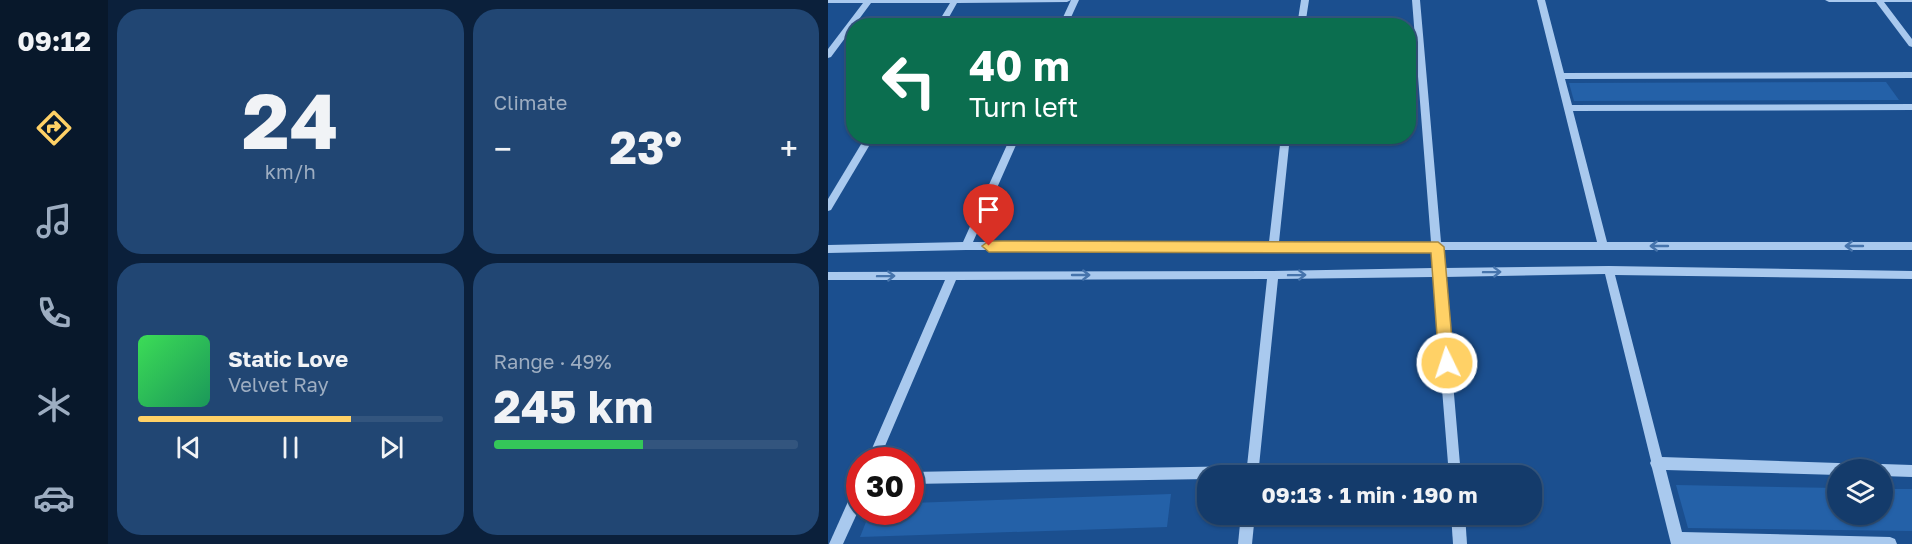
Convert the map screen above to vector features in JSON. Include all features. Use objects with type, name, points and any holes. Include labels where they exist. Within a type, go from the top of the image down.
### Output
[{"type":"street","points":[[828,1],[1067,0]]},
{"type":"street","points":[[1067,18],[1075,0]]},
{"type":"street","points":[[1302,18],[1305,0]]},
{"type":"street","points":[[1416,0],[1454,465]]},
{"type":"street","points":[[1541,0],[1603,246]]},
{"type":"street","points":[[1829,0],[1912,0]]},
{"type":"street","points":[[1878,0],[1912,44]]},
{"type":"street","points":[[856,18],[868,2]]},
{"type":"street","points":[[945,18],[954,2]]},
{"type":"street","points":[[828,55],[846,31]]},
{"type":"street","points":[[1560,76],[1912,75]]},
{"type":"street","points":[[1569,108],[1912,107]]},
{"type":"street","points":[[828,207],[832,193],[866,144]]},
{"type":"street","points":[[966,246],[1012,144]]},
{"type":"street","points":[[1273,248],[1285,144]]},
{"type":"street","points":[[828,249],[966,246],[1273,248],[1912,246]]},
{"type":"street","points":[[1609,270],[1656,463],[1678,541],[1890,544]]},
{"type":"street","points":[[828,276],[1273,275],[1609,270],[1912,275]]},
{"type":"street","points":[[879,447],[953,275]]},
{"type":"street","points":[[1253,465],[1273,275]]},
{"type":"street","points":[[1656,463],[1827,469]]},
{"type":"street","points":[[1893,470],[1912,471]]},
{"type":"street","points":[[924,478],[1197,475]]},
{"type":"street","points":[[836,544],[846,522]]},
{"type":"street","points":[[1245,544],[1247,525]]},
{"type":"street","points":[[1459,525],[1460,544]]},
{"type":"shaded area","points":[[1886,82],[1899,100],[1574,101],[1569,83]]},
{"type":"shaded area","points":[[1676,485],[1827,488],[1827,525],[1893,525],[1893,489],[1912,489],[1912,531],[1688,528]]},
{"type":"shaded area","points":[[1171,494],[1167,527],[860,537],[865,525],[924,525],[924,503]]},
{"type":"route","points":[[989,246],[1438,247],[1447,363]]}]
